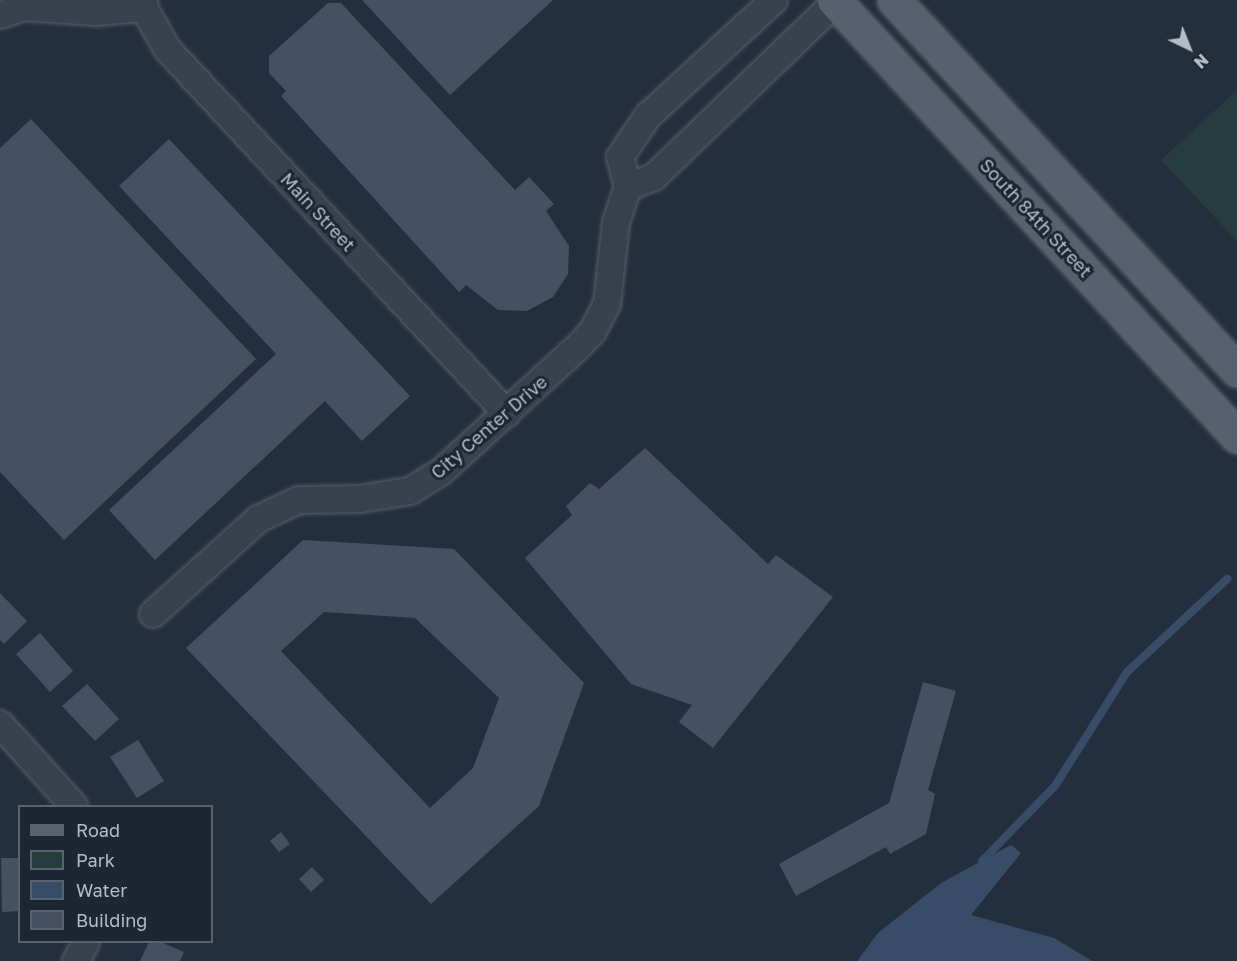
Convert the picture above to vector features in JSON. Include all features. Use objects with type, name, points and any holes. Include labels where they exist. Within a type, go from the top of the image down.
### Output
[{"type":"main road","points":[[894,0],[1237,370]]},
{"type":"main road","name":"South 84th Street","points":[[836,1],[1237,436]]},
{"type":"street","points":[[774,0],[648,116],[620,158],[628,187],[654,177],[836,1]]},
{"type":"street","points":[[0,15],[23,8],[96,12],[144,4]]},
{"type":"street","name":"Main Street","points":[[144,4],[168,50],[507,414]]},
{"type":"street","name":"City Center Drive","points":[[153,614],[258,519],[299,500],[360,499],[410,491],[441,472],[507,414],[577,348],[602,316],[616,222],[628,187]]},
{"type":"street","points":[[0,724],[72,805]]},
{"type":"street","points":[[76,961],[85,943]]},
{"type":"green space","points":[[1237,90],[1237,241],[1161,160]]},
{"type":"water","points":[[1011,845],[1021,853],[971,915],[1054,938],[1092,961],[857,961],[878,933],[941,883]]},
{"type":"building","points":[[362,0],[553,0],[450,95]]},
{"type":"building","points":[[328,3],[341,3],[515,190],[529,177],[554,204],[546,211],[569,246],[568,274],[553,297],[527,311],[498,310],[466,285],[459,292],[281,96],[286,91],[269,73],[269,56]]},
{"type":"building","points":[[31,119],[256,359],[64,540],[0,472],[0,148]]},
{"type":"building","points":[[169,139],[410,396],[362,441],[325,401],[155,560],[109,510],[276,354],[119,186]]},
{"type":"building","points":[[645,448],[768,564],[776,555],[833,597],[713,748],[679,722],[692,705],[631,684],[525,558],[572,515],[566,506],[590,483],[599,489]]},
{"type":"building","points":[[303,540],[454,549],[584,683],[539,806],[431,904],[186,648]],"holes":[[[324,612],[415,618],[499,698],[473,768],[430,808],[281,651]]]},
{"type":"building","points":[[0,593],[27,621],[4,644],[0,640]]},
{"type":"building","points":[[40,633],[73,671],[50,692],[16,654]]},
{"type":"building","points":[[923,682],[956,691],[928,790],[935,794],[926,834],[890,854],[886,847],[796,896],[779,864],[889,803]]},
{"type":"building","points":[[87,684],[119,719],[95,741],[62,706]]},
{"type":"building","points":[[138,740],[164,781],[137,798],[110,757]]},
{"type":"building","points":[[281,832],[290,844],[279,852],[270,841]]},
{"type":"building","points":[[1,858],[18,858],[18,911],[2,912]]},
{"type":"building","points":[[312,867],[324,880],[311,892],[299,879]]},
{"type":"building","points":[[149,943],[163,943],[184,952],[180,961],[140,961]]},
{"type":"waterway","points":[[982,861],[1055,786],[1127,672],[1227,579]]}]
